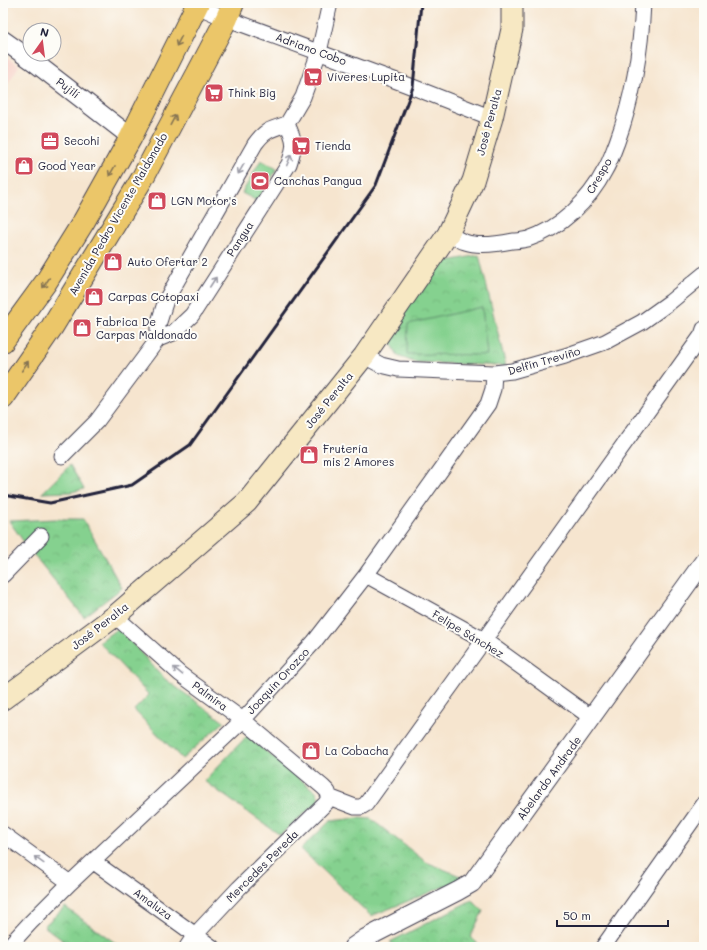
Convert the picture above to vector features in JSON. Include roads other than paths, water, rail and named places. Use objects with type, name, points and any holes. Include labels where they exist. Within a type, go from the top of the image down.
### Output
[{"type":"main road","name":"José Peralta","points":[[3,699],[115,616],[247,502],[364,356],[448,234],[472,181],[492,118],[512,29],[512,3]]},
{"type":"main road","points":[[3,342],[46,282],[84,221],[131,137],[197,4]]},
{"type":"main road","name":"Avenida Pedro Vicente Maldonado","points":[[3,398],[52,327],[142,179],[230,11]]},
{"type":"street","points":[[158,339],[158,325],[166,300],[255,144],[261,135],[271,129],[287,124],[303,97],[319,52],[330,3]]},
{"type":"street","name":"Crespo","points":[[448,234],[466,243],[488,245],[526,239],[547,231],[583,202],[595,187],[606,169],[621,130],[630,100],[639,51],[644,3]]},
{"type":"street","name":"Adriano Cobo","points":[[197,4],[230,11],[319,52],[492,118]]},
{"type":"street","name":"Pujilí","points":[[3,40],[131,137]]},
{"type":"street","name":"Pangua","points":[[62,456],[97,421],[158,339],[173,333],[192,315],[288,164],[294,148],[293,136],[287,124]]},
{"type":"street","name":"Delfín Treviño","points":[[364,356],[380,365],[398,369],[494,373],[512,371],[605,342],[642,322],[704,275]]},
{"type":"street","points":[[329,797],[355,807],[361,807],[366,804],[702,335],[704,329]]},
{"type":"street","name":"Joaquín Orozco","points":[[8,947],[70,883],[243,720],[314,642],[366,575],[488,404],[493,389],[494,373]]},
{"type":"street","points":[[3,575],[41,536]]},
{"type":"street","name":"Abelardo Andrade","points":[[353,947],[366,938],[472,883],[704,561]]},
{"type":"street","name":"Felipe Sánchez","points":[[366,575],[484,640],[586,713]]},
{"type":"street","name":"Palmira","points":[[115,616],[180,674],[243,720],[322,786],[328,792],[329,797]]},
{"type":"street","name":"Mercedes Pereda","points":[[191,941],[239,888],[326,803],[329,797]]},
{"type":"street","points":[[603,947],[704,804]]},
{"type":"street","points":[[3,834],[70,883]]},
{"type":"street","name":"Amaluza","points":[[94,862],[191,941],[212,947]]},
{"type":"railway","points":[[3,495],[50,503],[132,485],[190,445],[376,185],[413,87],[421,3]]},
{"type":"place","name":"Víveres Lupita","points":[[313,77]]},
{"type":"place","name":"Think Big","points":[[214,93]]},
{"type":"place","name":"Secohi","points":[[50,141]]},
{"type":"place","name":"Tienda","points":[[301,146]]},
{"type":"place","name":"Good Year","points":[[24,166]]},
{"type":"place","name":"Canchas Pangua","points":[[260,181]]},
{"type":"place","name":"LGN Motor's","points":[[157,201]]},
{"type":"place","name":"Auto Ofertar 2","points":[[113,262]]},
{"type":"place","name":"Carpas Cotopaxi","points":[[94,297]]},
{"type":"place","name":"Fabrica De Carpas Maldonado","points":[[82,328]]},
{"type":"place","name":"Frutería mis 2 Amores","points":[[309,455]]},
{"type":"place","name":"La Cobacha","points":[[311,751]]}]
